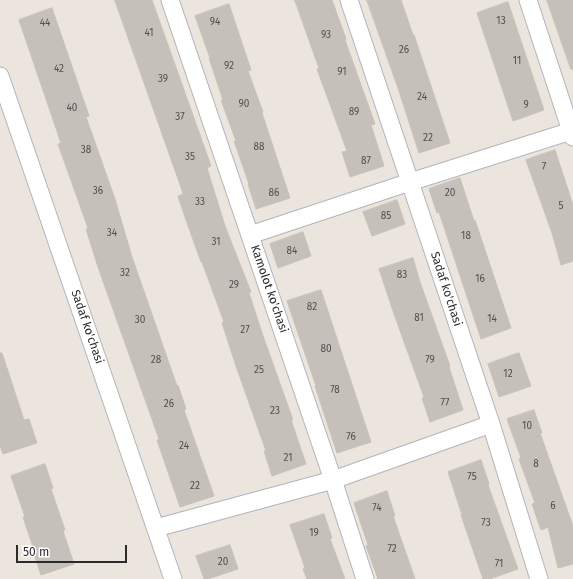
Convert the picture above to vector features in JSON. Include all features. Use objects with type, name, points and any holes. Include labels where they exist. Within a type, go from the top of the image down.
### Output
[{"type":"street","name":"Kamolot ko'chasi","points":[[170,0],[333,480],[365,579]]},
{"type":"street","name":"Sadaf ko'chasi","points":[[349,0],[491,424],[539,579]]},
{"type":"street","points":[[250,235],[410,182],[572,134],[528,0]]},
{"type":"street","name":"Sadaf ko'chasi","points":[[0,76],[173,579]]},
{"type":"street","points":[[156,528],[333,480],[491,424]]},
{"type":"building","points":[[115,0],[152,0],[211,166],[207,168],[225,226],[251,292],[249,293],[293,420],[291,420],[306,464],[272,476],[264,451],[266,451],[222,323],[224,322],[178,196],[183,194]]},
{"type":"building","points":[[295,0],[332,0],[375,124],[371,125],[384,166],[350,177],[342,152],[347,151],[317,69],[319,69]]},
{"type":"building","points":[[367,0],[401,0],[450,143],[419,153]]},
{"type":"building","points":[[547,0],[573,0],[573,69],[571,69]]},
{"type":"building","points":[[508,2],[544,110],[513,121],[477,13]]},
{"type":"building","points":[[229,4],[251,70],[248,71],[263,112],[262,113],[290,198],[256,209],[234,141],[236,141],[221,100],[223,100],[210,58],[195,16]]},
{"type":"building","points":[[52,8],[89,116],[86,117],[115,199],[132,257],[177,386],[178,385],[186,409],[184,410],[214,496],[180,507],[157,440],[159,439],[98,267],[86,229],[88,228],[58,144],[61,143],[19,20]]},
{"type":"building","points":[[555,150],[573,205],[573,261],[561,265],[552,233],[526,160]]},
{"type":"building","points":[[460,178],[511,328],[481,339],[439,212],[437,213],[429,189]]},
{"type":"building","points":[[397,200],[405,224],[372,236],[363,212]]},
{"type":"building","points":[[303,232],[311,256],[278,268],[270,244]]},
{"type":"building","points":[[413,258],[450,366],[449,367],[463,410],[430,422],[422,398],[424,397],[379,269]]},
{"type":"building","points":[[321,290],[371,442],[337,453],[287,301]]},
{"type":"building","points":[[0,353],[2,353],[24,420],[29,419],[37,443],[3,454],[0,445]]},
{"type":"building","points":[[519,353],[531,386],[499,397],[488,364]]},
{"type":"building","points":[[534,410],[542,433],[540,433],[573,526],[573,564],[558,568],[548,527],[541,530],[532,504],[535,503],[519,459],[521,458],[507,419]]},
{"type":"building","points":[[481,460],[489,484],[488,485],[518,569],[490,579],[483,579],[448,472]]},
{"type":"building","points":[[45,464],[53,488],[51,489],[65,530],[63,531],[74,564],[41,575],[23,517],[25,517],[11,476]]},
{"type":"building","points":[[387,491],[395,516],[393,516],[415,579],[378,579],[366,546],[368,545],[354,503]]},
{"type":"building","points":[[324,514],[332,538],[330,539],[345,579],[307,579],[303,569],[305,568],[290,525]]},
{"type":"building","points":[[230,545],[238,569],[204,579],[196,556]]}]
